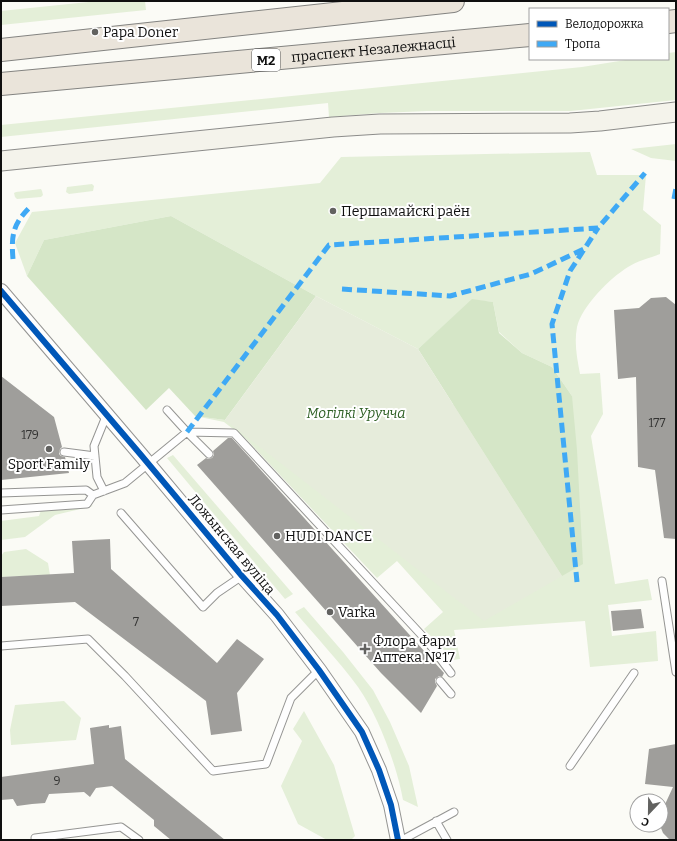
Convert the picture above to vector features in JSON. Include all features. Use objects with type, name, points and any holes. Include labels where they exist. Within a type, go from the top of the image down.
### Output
[{"type":"highway","points":[[1,50],[453,1]]},
{"type":"highway","name":"праспект Незалежнасці","points":[[1,84],[529,35]]},
{"type":"main road","points":[[1,162],[380,124],[570,123],[676,112]]},
{"type":"street","name":"Ложынская вуліца","points":[[1,291],[107,414],[242,576],[277,615],[319,670],[362,732],[379,770],[391,805],[398,840]]},
{"type":"lane","points":[[167,410],[209,454]]},
{"type":"lane","points":[[104,491],[97,477],[94,446],[107,414]]},
{"type":"lane","points":[[1,510],[87,504],[93,495],[125,483],[187,432],[234,433],[427,640],[451,674]]},
{"type":"lane","points":[[64,452],[95,456]]},
{"type":"lane","points":[[1,493],[86,490],[93,495]]},
{"type":"lane","points":[[121,513],[203,607],[218,593],[242,576]]},
{"type":"lane","points":[[662,581],[676,672]]},
{"type":"lane","points":[[1,646],[88,639],[125,676],[213,771],[266,764],[291,698],[319,670]]},
{"type":"lane","points":[[570,766],[634,673]]},
{"type":"lane","points":[[440,681],[452,694]]},
{"type":"lane","points":[[402,840],[454,812]]},
{"type":"lane","points":[[436,821],[447,840]]},
{"type":"lane","points":[[35,838],[121,827],[139,840]]},
{"type":"green space","points":[[98,1],[145,1],[146,10],[1,25],[1,11]]},
{"type":"green space","points":[[676,52],[676,100],[571,111],[427,111],[329,117],[328,103],[1,137],[1,125],[582,67],[626,60],[669,60],[669,53]]},
{"type":"green space","points":[[676,144],[676,161],[651,158],[631,149]]},
{"type":"green space","points":[[590,152],[597,175],[646,175],[643,210],[661,225],[660,254],[639,261],[621,272],[605,285],[585,310],[580,319],[577,327],[576,339],[580,374],[600,373],[603,414],[591,436],[615,584],[648,579],[652,600],[608,605],[612,636],[656,631],[658,661],[590,667],[585,621],[454,630],[460,659],[453,660],[424,629],[443,612],[397,561],[377,578],[246,439],[224,422],[195,416],[225,420],[572,396],[552,367],[522,353],[499,332],[493,302],[472,300],[418,349],[316,296],[171,216],[44,240],[27,276],[15,243],[32,212],[320,183],[341,157]]},
{"type":"green space","points":[[92,184],[94,186],[93,191],[69,194],[66,192],[67,187]]},
{"type":"green space","points":[[41,189],[43,195],[41,197],[17,199],[14,193],[16,192]]},
{"type":"green space","points":[[171,216],[316,296],[225,420],[195,416],[169,388],[146,410],[27,276],[44,240]]},
{"type":"green space","name":"Могілкі Уручча","points":[[316,296],[418,349],[562,576],[484,621],[225,420]]},
{"type":"green space","points":[[472,299],[493,302],[499,333],[522,353],[552,367],[572,396],[577,450],[583,564],[562,576],[418,349]]},
{"type":"green space","points":[[173,455],[293,594],[285,599],[167,458]]},
{"type":"green space","points":[[85,503],[93,506],[55,515],[25,537],[1,540],[1,521],[39,516],[41,510]]},
{"type":"green space","points":[[26,549],[48,563],[50,575],[1,577],[1,556],[4,552]]},
{"type":"green space","points":[[304,607],[343,652],[373,690],[390,722],[409,766],[418,807],[403,800],[386,741],[365,698],[343,668],[295,612]]},
{"type":"green space","points":[[64,701],[81,718],[76,740],[11,745],[10,730],[15,705]]},
{"type":"green space","points":[[304,711],[334,765],[355,836],[351,840],[327,840],[298,824],[281,786],[302,741],[293,729]]},
{"type":"building","points":[[666,297],[676,305],[676,539],[664,538],[655,470],[638,467],[636,377],[618,379],[614,310],[639,308],[651,298]]},
{"type":"building","points":[[1,376],[54,417],[62,447],[59,454],[65,457],[69,473],[1,480]]},
{"type":"building","points":[[228,438],[232,438],[444,673],[442,677],[439,676],[435,679],[437,686],[421,713],[381,673],[197,465],[206,458],[212,458],[214,455],[213,451]]},
{"type":"building","points":[[110,539],[111,569],[217,663],[237,639],[264,659],[237,693],[242,731],[211,735],[206,701],[75,602],[1,606],[1,577],[74,573],[72,541]]},
{"type":"building","points":[[641,609],[644,628],[613,631],[611,611]]},
{"type":"building","points":[[109,725],[109,728],[121,726],[125,759],[225,840],[171,840],[154,826],[154,820],[112,786],[96,788],[90,797],[84,792],[49,794],[45,803],[17,806],[13,799],[1,800],[1,777],[94,764],[90,728]]},
{"type":"building","points":[[676,744],[676,840],[670,840],[663,833],[669,833],[669,796],[673,787],[645,784],[649,749]]},
{"type":"marked path","points":[[187,432],[329,245],[598,228],[645,173]]},
{"type":"marked path","points":[[674,199],[676,188]]},
{"type":"marked path","points":[[13,259],[12,243],[14,230],[24,213],[30,207]]},
{"type":"marked path","points":[[577,582],[552,324],[570,271],[598,228]]},
{"type":"marked path","points":[[342,289],[450,296],[531,274],[584,249]]},
{"type":"cycle path","points":[[1,291],[242,576],[277,615],[319,670],[362,732],[379,770],[391,805],[398,840]]},
{"type":"place","name":"Papa Doner","points":[[95,32]]},
{"type":"place","name":"Першамайскі раён","points":[[333,211]]},
{"type":"place","name":"Sport Family","points":[[49,449]]},
{"type":"place","name":"HUDI DANCE","points":[[277,536]]},
{"type":"place","name":"Varka","points":[[330,612]]},
{"type":"place","name":"Флора Фарм Аптека №17","points":[[365,649]]}]
